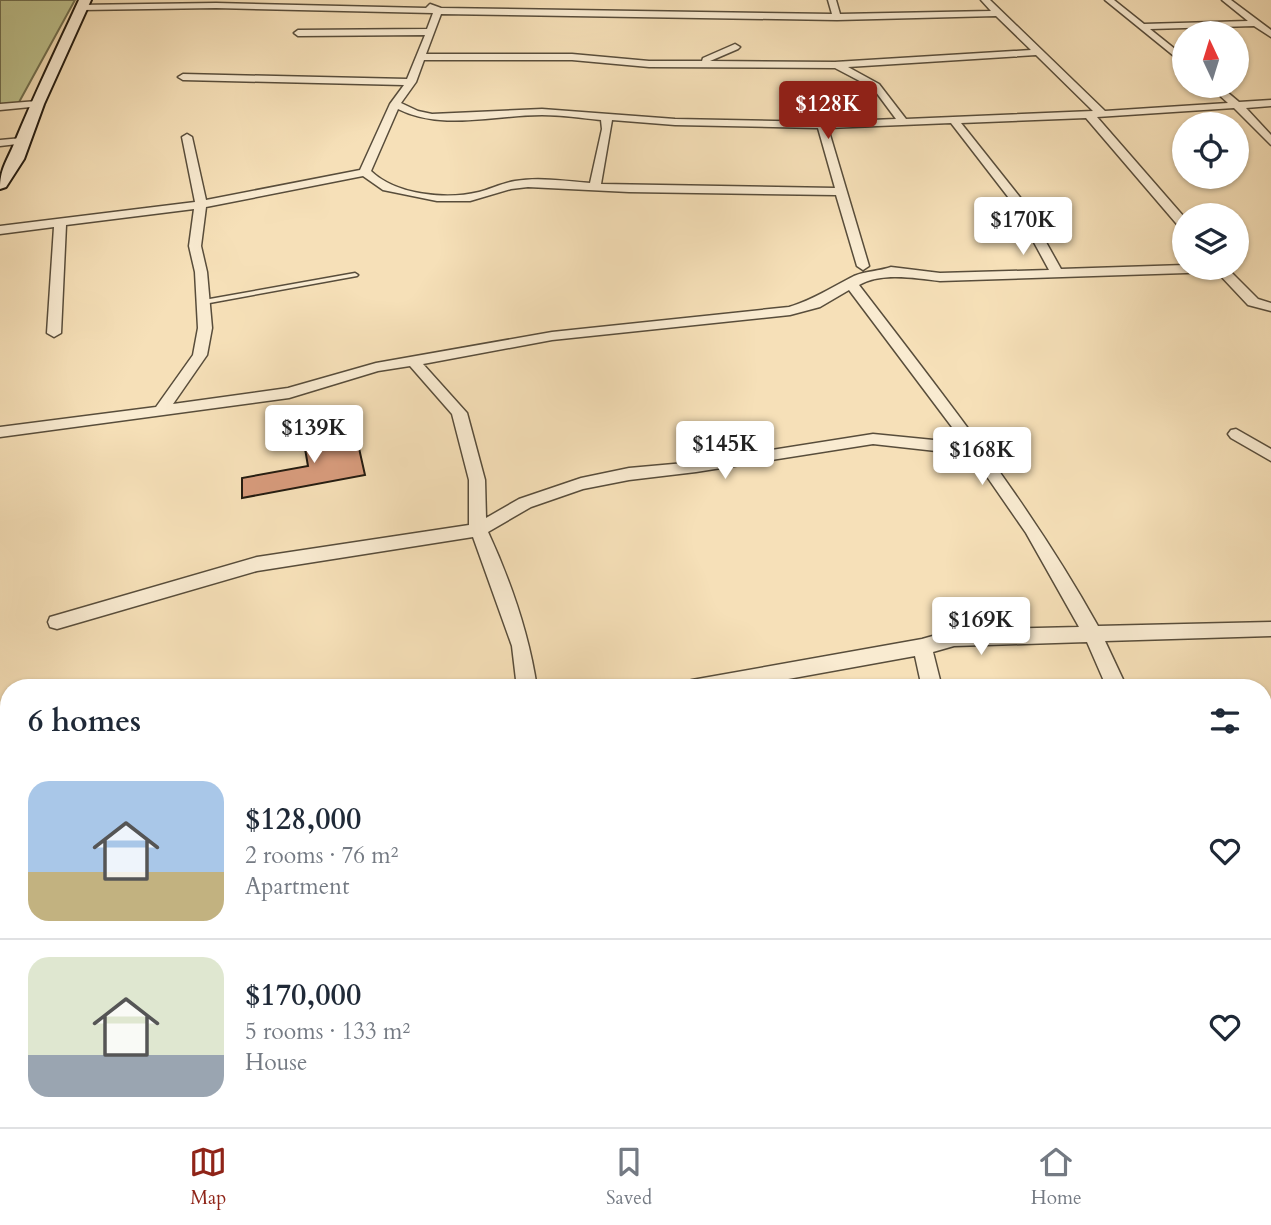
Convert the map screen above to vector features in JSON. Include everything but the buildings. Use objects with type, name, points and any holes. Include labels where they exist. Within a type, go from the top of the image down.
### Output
[{"type":"street","points":[[422,0],[438,10]]},
{"type":"street","points":[[832,0],[837,17]]},
{"type":"street","points":[[985,0],[1038,52],[1095,115],[1172,210]]},
{"type":"street","points":[[1109,0],[1172,51]]},
{"type":"street","points":[[1226,0],[1271,34]]},
{"type":"street","points":[[0,184],[16,159],[37,104],[83,3],[240,2],[438,10],[837,17],[996,13]]},
{"type":"street","points":[[365,172],[371,153],[395,104],[411,82],[438,10]]},
{"type":"street","points":[[1142,27],[1255,23]]},
{"type":"street","points":[[298,33],[429,32]]},
{"type":"street","points":[[698,63],[735,47]]},
{"type":"street","points":[[422,57],[572,57],[611,62],[835,65],[926,57],[1038,52]]},
{"type":"street","points":[[835,65],[873,81],[883,90],[902,121]]},
{"type":"street","points":[[183,77],[411,82]]},
{"type":"street","points":[[1229,98],[1248,108],[1271,106]]},
{"type":"street","points":[[0,107],[37,104]]},
{"type":"street","points":[[395,104],[415,114],[432,117],[542,112],[674,122],[822,125],[1095,115],[1237,104]]},
{"type":"street","points":[[1248,108],[1271,142]]},
{"type":"street","points":[[594,187],[607,129],[606,116]]},
{"type":"street","points":[[953,119],[1017,201],[1057,273]]},
{"type":"street","points":[[822,125],[859,276],[975,450],[1002,483],[1096,636],[1113,679]]},
{"type":"street","points":[[161,411],[200,355],[205,328],[201,272],[195,246],[201,197],[187,137]]},
{"type":"street","points":[[0,143],[22,141]]},
{"type":"street","points":[[365,172],[371,181],[387,188],[455,199],[483,195],[517,184],[684,190],[840,191]]},
{"type":"street","points":[[0,230],[199,205],[365,172]]},
{"type":"street","points":[[54,333],[60,223]]},
{"type":"street","points":[[0,432],[289,393],[376,368],[552,336],[790,311],[814,304],[859,276],[901,273],[940,277],[1172,269]]},
{"type":"street","points":[[1232,280],[1253,302],[1271,307]]},
{"type":"street","points":[[413,360],[459,413],[477,480],[478,530],[491,558],[521,646],[528,679]]},
{"type":"street","points":[[1236,434],[1271,456]]},
{"type":"street","points":[[57,622],[257,564],[478,530],[525,503],[581,484],[629,474],[696,467],[873,439],[975,450]]},
{"type":"street","points":[[742,679],[922,647],[954,638],[1271,629]]},
{"type":"street","points":[[922,647],[930,679]]},
{"type":"lane","points":[[204,302],[355,275]]},
{"type":"green space","points":[[0,0],[75,0],[18,104],[0,105]]}]
